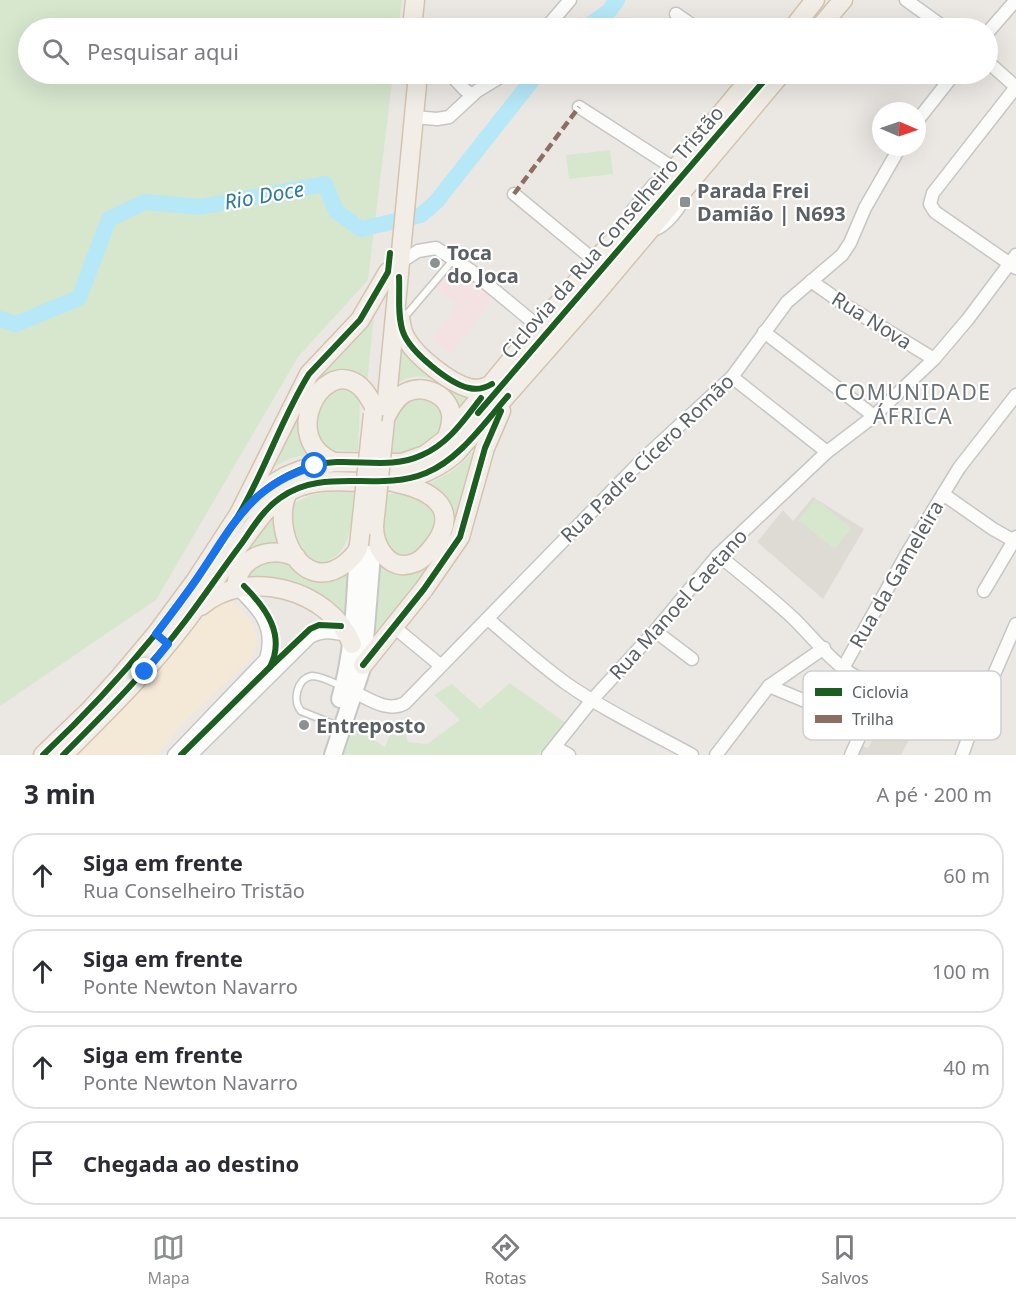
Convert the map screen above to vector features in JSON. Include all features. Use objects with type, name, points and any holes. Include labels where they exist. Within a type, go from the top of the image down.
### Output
[{"type":"main road","points":[[413,18],[415,0]]},
{"type":"main road","points":[[423,18],[425,0]]},
{"type":"main road","points":[[801,18],[815,0]]},
{"type":"main road","points":[[828,18],[843,0]]},
{"type":"main road","points":[[333,755],[349,689],[350,639],[358,547],[379,417],[396,263],[407,84]]},
{"type":"main road","points":[[403,170],[414,117],[417,84]]},
{"type":"main road","points":[[239,514],[269,486],[286,476],[334,462],[402,463],[425,454],[446,440],[746,84]]},
{"type":"main road","points":[[392,482],[423,474],[445,462],[464,445],[773,84]]},
{"type":"main road","points":[[396,263],[401,325],[411,345],[438,371],[468,388],[482,388],[492,384]]},
{"type":"main road","points":[[43,755],[90,710],[156,634],[196,580],[239,514],[309,374],[360,321],[396,263]]},
{"type":"main road","points":[[334,462],[324,458],[316,451],[309,440],[308,415],[316,396],[329,382],[345,379],[363,389],[379,417],[374,527],[363,662]]},
{"type":"main road","points":[[379,417],[406,392],[427,389],[439,395],[448,404],[452,418],[446,440]]},
{"type":"main road","points":[[324,755],[333,724],[363,662],[424,590],[460,537],[485,448],[508,396]]},
{"type":"main road","points":[[63,755],[145,672],[187,620],[259,519],[276,500],[309,483],[321,481],[392,482],[421,490],[437,500],[445,517],[441,535],[432,549],[421,560],[407,565],[390,560],[379,551],[374,527]]},
{"type":"main road","points":[[288,492],[283,510],[287,542],[296,558],[308,569],[317,573],[326,572],[344,564],[358,547]]},
{"type":"main road","points":[[236,587],[237,576],[243,566],[253,558],[268,552],[278,552],[296,558]]},
{"type":"main road","points":[[187,620],[209,599],[236,587],[262,585],[290,591],[319,606],[333,618],[350,639]]},
{"type":"street","points":[[555,18],[570,0]]},
{"type":"street","points":[[906,0],[931,18]]},
{"type":"street","points":[[998,20],[1016,0]]},
{"type":"street","points":[[676,14],[682,18]]},
{"type":"street","points":[[998,71],[1016,87],[933,193],[930,204],[935,212],[1014,262]]},
{"type":"street","points":[[459,84],[472,95]]},
{"type":"street","points":[[414,117],[437,119],[449,117],[472,95],[489,84]]},
{"type":"street","points":[[926,110],[946,84]]},
{"type":"street","points":[[579,106],[669,175]]},
{"type":"street","name":"Rua Padre Cícero Romão","points":[[349,689],[387,707],[398,707],[405,703],[635,466],[732,377],[787,302],[842,255],[865,208],[895,156]]},
{"type":"street","points":[[514,194],[595,261]]},
{"type":"street","points":[[396,263],[418,251],[436,248],[454,259],[539,327]]},
{"type":"street","name":"Rua Manoel Caetano","points":[[551,751],[592,700],[655,631],[718,555],[827,452],[874,416],[934,359],[1014,262]]},
{"type":"street","name":"Rua Nova","points":[[811,281],[845,305],[934,359]]},
{"type":"street","points":[[764,332],[874,416]]},
{"type":"street","points":[[732,377],[827,452]]},
{"type":"street","name":"Rua da Gameleira","points":[[716,755],[769,686],[824,648],[843,668],[942,494],[959,468],[1016,394]]},
{"type":"street","points":[[942,494],[993,529],[1015,540],[984,591]]},
{"type":"street","points":[[718,555],[791,616],[824,648]]},
{"type":"street","points":[[174,755],[266,659],[269,639],[266,626],[259,610],[236,587]]},
{"type":"street","points":[[488,619],[540,664],[592,700],[692,755]]},
{"type":"street","points":[[995,671],[1016,624]]},
{"type":"street","points":[[394,627],[440,665]]},
{"type":"street","points":[[191,755],[310,637],[326,631],[350,639]]},
{"type":"street","points":[[655,631],[692,659]]},
{"type":"street","points":[[843,668],[847,671]]},
{"type":"street","points":[[769,686],[803,700]]},
{"type":"street","points":[[851,755],[858,740]]},
{"type":"street","points":[[962,755],[967,740]]},
{"type":"street","points":[[551,751],[568,755]]},
{"type":"lane","points":[[408,313],[454,259]]},
{"type":"lane","points":[[333,724],[301,711],[296,695],[302,682],[310,676],[316,676],[349,689]]},
{"type":"shaded area","points":[[453,266],[493,297],[451,354],[432,339],[458,305],[435,287]]},
{"type":"shaded area","points":[[813,497],[864,529],[823,599],[757,542],[783,510],[793,521]]},
{"type":"shaded area","points":[[872,740],[909,740],[901,755],[857,755],[863,746],[868,748]]},
{"type":"green space","points":[[0,0],[402,0],[399,18],[18,18],[18,84],[392,84],[368,280],[298,357],[156,600],[0,706]]},
{"type":"green space","points":[[610,150],[613,174],[569,179],[566,155]]},
{"type":"green space","points":[[374,313],[367,385],[337,372],[327,374],[318,380],[310,391],[300,418],[299,432],[302,445],[309,454],[291,458],[262,473],[310,384]]},
{"type":"green space","points":[[401,345],[452,390],[467,397],[457,409],[447,392],[426,377],[408,378],[398,383]]},
{"type":"green space","points":[[346,387],[357,394],[360,401],[358,451],[334,450],[321,445],[314,421],[328,391]]},
{"type":"green space","points":[[410,396],[430,399],[438,405],[443,425],[433,437],[420,446],[405,452],[390,454],[396,410]]},
{"type":"green space","points":[[480,444],[455,534],[452,531],[452,515],[445,497],[426,484],[456,468]]},
{"type":"green space","points":[[339,489],[354,490],[348,536],[338,554],[330,560],[318,563],[302,555],[290,527],[292,504],[311,495]]},
{"type":"green space","points":[[385,494],[408,495],[424,502],[432,511],[435,522],[433,533],[426,543],[406,555],[393,554],[382,536]]},
{"type":"green space","points":[[816,499],[852,528],[835,549],[798,520]]},
{"type":"green space","points":[[273,513],[277,537],[289,562],[348,566],[346,619],[320,596],[290,582],[257,577],[222,579]]},
{"type":"green space","points":[[379,559],[421,566],[424,571],[374,641]]},
{"type":"green space","points":[[510,683],[567,724],[538,755],[340,755],[351,726],[385,747],[393,727],[403,725],[408,742],[427,744],[460,720],[434,695],[452,684],[480,709]]},
{"type":"sand","points":[[232,601],[244,613],[256,634],[252,658],[182,724],[157,755],[78,755],[145,686],[197,623],[219,603]]},
{"type":"waterway","name":"Rio Doce","points":[[599,18],[609,11],[617,0]]},
{"type":"waterway","name":"Rio Doce","points":[[0,319],[16,324],[79,298],[109,219],[145,202],[200,207],[325,184],[336,211],[361,229],[421,215],[436,202],[529,84]]},
{"type":"marked path","points":[[514,194],[579,107]]},
{"type":"cycle path","name":"Ciclovia da Rua Conselheiro Tristão","points":[[478,413],[761,84]]},
{"type":"cycle path","points":[[43,755],[124,672],[196,581],[248,499],[309,374],[360,320],[388,272],[390,253]]},
{"type":"cycle path","points":[[399,277],[401,325],[407,340],[414,349],[442,374],[461,385],[478,389],[492,384]]},
{"type":"cycle path","points":[[63,755],[157,656],[274,502],[297,489],[315,483],[389,481],[408,479],[426,473],[461,450],[508,396]]},
{"type":"cycle path","points":[[248,505],[277,481],[312,466],[337,462],[391,463],[422,455],[448,438],[481,398]]},
{"type":"cycle path","points":[[363,665],[424,589],[460,537],[485,448],[501,411]]},
{"type":"cycle path","points":[[244,586],[260,603],[275,633],[276,644],[270,667],[310,629],[319,625],[341,626]]},
{"type":"cycle path","points":[[181,755],[270,667]]},
{"type":"place","name":"Parada Frei Damião | N693","points":[[685,202]]},
{"type":"place","name":"Toca do Joca","points":[[435,263]]},
{"type":"place","name":"Entreposto","points":[[304,725]]},
{"type":"district","name":"COMUNIDADE ÁFRICA","points":[[913,404]]},
{"type":"route","points":[[145,672],[168,644],[156,634],[196,580],[239,514],[269,486],[286,476],[315,466]]}]
